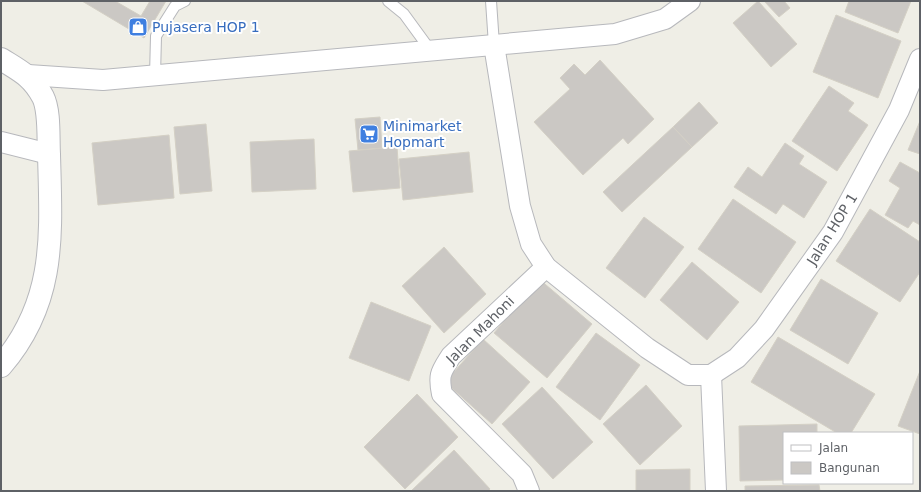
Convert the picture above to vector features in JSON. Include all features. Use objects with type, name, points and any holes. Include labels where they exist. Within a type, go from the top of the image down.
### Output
[{"type":"street","points":[[28,75],[103,80],[615,34],[665,19],[690,1]]},
{"type":"street","points":[[494,45],[520,206],[531,244],[546,267],[647,348],[688,374],[711,375],[716,491]]},
{"type":"street","points":[[1,59],[28,75],[44,98],[48,122],[48,154],[52,209],[49,254],[41,293],[26,333],[1,366]]},
{"type":"street","name":"Jalan HOP 1","points":[[711,375],[737,358],[764,329],[833,232],[899,110],[920,59]]},
{"type":"street","points":[[1,142],[48,154]]},
{"type":"street","name":"Jalan Mahoni","points":[[529,491],[522,474],[442,394],[439,380],[442,369],[451,356],[546,267]]},
{"type":"lane","points":[[155,76],[156,36],[175,6],[185,1]]},
{"type":"lane","points":[[388,1],[404,14],[431,51]]},
{"type":"lane","points":[[491,1],[494,45]]},
{"type":"building","name":"Pujasera HOP 1","points":[[82,1],[115,1],[141,16],[150,1],[166,1],[144,38]]},
{"type":"building","points":[[758,1],[797,44],[771,67],[733,23]]},
{"type":"building","points":[[764,1],[784,1],[790,8],[779,17]]},
{"type":"building","points":[[849,1],[911,1],[898,33],[845,12]]},
{"type":"building","points":[[836,15],[901,41],[878,98],[813,72]]},
{"type":"building","points":[[600,60],[654,119],[628,144],[623,138],[583,175],[534,122],[570,89],[560,78],[574,64],[585,75]]},
{"type":"building","points":[[829,86],[854,103],[848,111],[868,125],[837,171],[792,141]]},
{"type":"building","points":[[699,102],[718,123],[692,147],[673,127]]},
{"type":"building","name":"Minimarket Hopmart","points":[[380,117],[382,148],[358,150],[355,119]]},
{"type":"building","points":[[920,121],[920,154],[908,150]]},
{"type":"building","points":[[206,124],[212,191],[180,194],[174,127]]},
{"type":"building","points":[[673,127],[692,147],[622,212],[603,192]]},
{"type":"building","points":[[169,135],[174,198],[98,205],[92,143]]},
{"type":"building","points":[[314,139],[316,189],[252,192],[250,142]]},
{"type":"building","points":[[785,143],[804,156],[799,164],[827,182],[804,218],[783,204],[776,214],[734,187],[748,167],[762,177]]},
{"type":"building","points":[[397,147],[400,188],[353,192],[349,151]]},
{"type":"building","points":[[469,152],[473,192],[403,200],[399,159]]},
{"type":"building","points":[[900,162],[920,173],[920,225],[913,221],[908,228],[885,215],[900,188],[889,181]]},
{"type":"building","points":[[733,199],[796,242],[761,293],[698,249]]},
{"type":"building","points":[[870,209],[920,242],[920,272],[900,302],[836,261]]},
{"type":"building","points":[[644,217],[684,247],[645,298],[606,268]]},
{"type":"building","points":[[444,247],[486,294],[444,333],[402,286]]},
{"type":"building","points":[[692,262],[739,302],[707,340],[660,300]]},
{"type":"building","points":[[539,279],[592,324],[547,378],[494,333]]},
{"type":"building","points":[[821,279],[878,313],[848,364],[790,330]]},
{"type":"building","points":[[371,302],[431,326],[409,381],[349,358]]},
{"type":"building","points":[[596,333],[640,365],[600,420],[556,387]]},
{"type":"building","points":[[778,337],[875,394],[852,432],[835,432],[751,382]]},
{"type":"building","points":[[483,339],[530,382],[492,424],[445,382]]},
{"type":"building","points":[[920,371],[920,434],[898,426]]},
{"type":"building","points":[[646,385],[682,426],[640,465],[603,424]]},
{"type":"building","points":[[542,387],[593,442],[553,479],[502,424]]},
{"type":"building","points":[[417,394],[458,437],[405,489],[364,447]]},
{"type":"building","points":[[817,424],[817,432],[783,432],[783,480],[740,481],[739,426]]},
{"type":"building","points":[[454,450],[490,489],[488,491],[411,491]]},
{"type":"building","points":[[690,469],[690,491],[636,491],[636,470]]},
{"type":"building","points":[[819,485],[820,491],[745,491],[745,486]]},
{"type":"place","name":"Pujasera HOP 1","points":[[138,27]]},
{"type":"place","name":"Minimarket Hopmart","points":[[369,134]]}]
